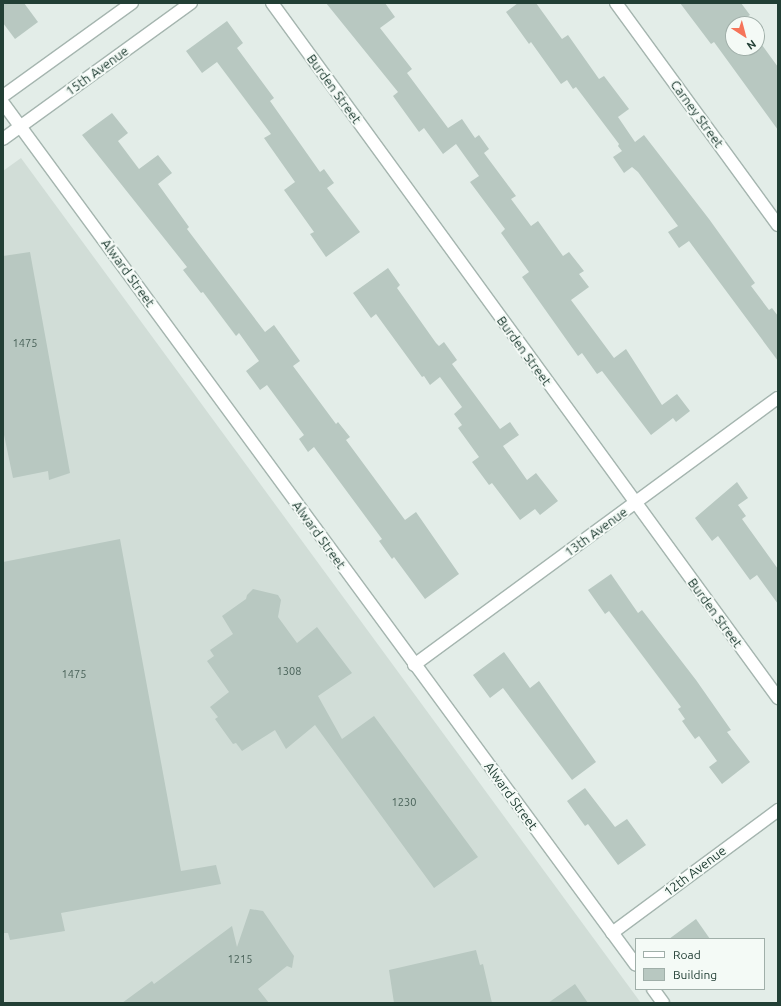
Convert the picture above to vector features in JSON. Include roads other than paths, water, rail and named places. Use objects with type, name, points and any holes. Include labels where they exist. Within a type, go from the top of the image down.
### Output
[{"type":"street","points":[[3,96],[132,3]]},
{"type":"street","name":"15th Avenue","points":[[3,139],[192,3]]},
{"type":"street","name":"Burden Street","points":[[272,3],[635,504],[778,698]]},
{"type":"street","name":"Carney Street","points":[[616,3],[778,224]]},
{"type":"street","name":"Alward Street","points":[[3,103],[414,665],[635,964]]},
{"type":"street","name":"13th Avenue","points":[[414,665],[778,398]]},
{"type":"street","name":"12th Avenue","points":[[612,933],[778,810]]},
{"type":"street","points":[[654,990],[663,1003]]}]
